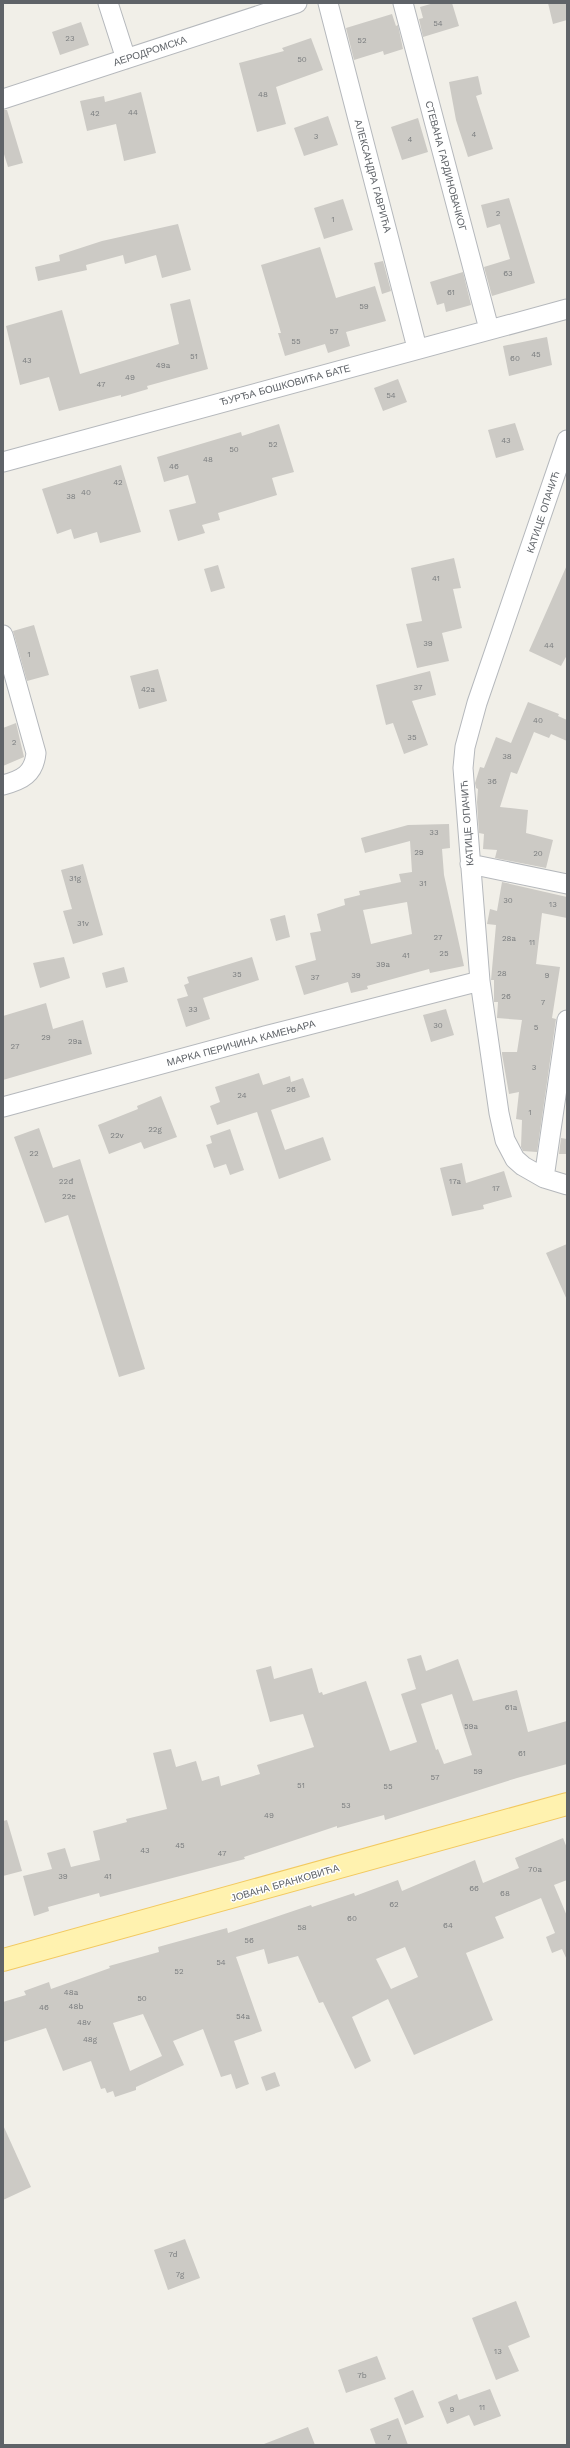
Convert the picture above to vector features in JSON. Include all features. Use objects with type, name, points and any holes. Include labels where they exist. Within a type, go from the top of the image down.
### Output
[{"type":"main road","name":"ЈОВАНА БРАНКОВИЋА","points":[[3,1960],[567,1804]]},
{"type":"street","points":[[108,3],[126,59]]},
{"type":"street","name":"АЕРОДРОМСКА","points":[[3,99],[297,3]]},
{"type":"street","name":"АЛЕКСАНДРА ГАВРИЋА","points":[[328,3],[417,348]]},
{"type":"street","name":"СТЕВАНА ГАРДИНОВАЧКОГ","points":[[403,3],[489,329]]},
{"type":"street","name":"ЂУРЂА БОШКОВИЋА БАТЕ","points":[[3,462],[417,348],[567,309]]},
{"type":"street","name":"КАТИЦЕ ОПАЧИЋ","points":[[567,440],[483,685],[465,748],[463,786],[480,982],[499,1113],[505,1140],[515,1158],[523,1166],[544,1178],[567,1185]]},
{"type":"street","points":[[3,635],[36,753],[35,762],[29,772],[20,780],[3,785]]},
{"type":"street","points":[[470,864],[567,884]]},
{"type":"street","name":"МАРКА ПЕРИЧИНА КАМЕЊАРА","points":[[3,1107],[265,1036],[480,982]]},
{"type":"street","points":[[544,1178],[567,1020]]},
{"type":"building","points":[[434,3],[452,3],[459,26],[423,37],[419,19],[423,18],[420,7]]},
{"type":"building","points":[[548,3],[567,3],[567,20],[553,24]]},
{"type":"building","points":[[392,14],[396,26],[398,25],[403,49],[384,55],[383,51],[354,60],[346,28]]},
{"type":"building","points":[[81,22],[89,45],[60,55],[52,32]]},
{"type":"building","points":[[311,38],[323,70],[276,87],[286,124],[257,132],[239,63],[284,51],[282,48]]},
{"type":"building","points":[[478,76],[482,94],[476,96],[493,149],[468,157],[456,120],[449,82]]},
{"type":"building","points":[[141,92],[156,153],[124,161],[116,124],[87,131],[80,101],[104,96],[105,102]]},
{"type":"building","points":[[3,110],[7,110],[23,163],[8,167],[3,151]]},
{"type":"building","points":[[328,116],[338,145],[304,156],[294,128]]},
{"type":"building","points":[[418,118],[428,152],[402,160],[391,127]]},
{"type":"building","points":[[509,198],[535,283],[492,296],[484,267],[510,259],[500,224],[487,228],[481,205]]},
{"type":"building","points":[[343,199],[353,230],[324,239],[314,208]]},
{"type":"building","points":[[178,224],[191,270],[162,278],[156,255],[125,264],[123,255],[86,265],[87,270],[38,281],[35,267],[60,261],[59,255],[102,241]]},
{"type":"building","points":[[320,247],[336,298],[375,286],[386,321],[346,332],[350,346],[328,353],[325,344],[285,356],[278,333],[281,333],[261,265]]},
{"type":"building","points":[[383,261],[391,291],[382,294],[374,263]]},
{"type":"building","points":[[463,272],[471,305],[446,312],[444,303],[437,305],[430,282]]},
{"type":"building","points":[[190,299],[208,369],[147,386],[148,389],[121,397],[121,395],[59,411],[49,377],[20,385],[6,326],[62,310],[80,374],[179,344],[170,304]]},
{"type":"building","points":[[547,337],[552,365],[509,376],[503,346]]},
{"type":"building","points":[[398,379],[407,402],[383,411],[374,388]]},
{"type":"building","points":[[515,423],[524,450],[496,458],[488,430]]},
{"type":"building","points":[[279,424],[294,472],[272,478],[277,495],[218,513],[220,520],[202,525],[205,533],[178,541],[169,510],[196,503],[188,475],[164,482],[157,457],[241,432],[242,436]]},
{"type":"building","points":[[121,465],[141,532],[100,543],[97,532],[74,539],[71,529],[57,534],[42,489]]},
{"type":"building","points":[[454,558],[461,588],[453,589],[462,628],[442,633],[449,661],[417,668],[406,624],[422,621],[411,568]]},
{"type":"building","points":[[218,565],[225,588],[211,592],[204,569]]},
{"type":"building","points":[[567,565],[567,655],[561,666],[529,651]]},
{"type":"building","points":[[34,625],[49,675],[27,681],[13,631]]},
{"type":"building","points":[[158,669],[167,701],[139,709],[130,676]]},
{"type":"building","points":[[430,671],[436,695],[412,701],[428,745],[404,754],[393,723],[386,725],[376,685]]},
{"type":"building","points":[[528,702],[559,714],[558,716],[567,720],[567,741],[551,734],[549,738],[534,732],[517,774],[511,772],[500,807],[528,810],[526,833],[553,840],[546,868],[495,858],[497,850],[483,849],[484,834],[479,833],[477,802],[478,789],[476,788],[475,783],[480,767],[484,768],[496,737],[511,743]]},
{"type":"building","points":[[16,723],[24,757],[3,766],[3,728]]},
{"type":"building","points":[[449,824],[450,848],[442,849],[444,875],[464,966],[430,973],[429,969],[367,986],[368,989],[351,993],[348,982],[304,995],[295,966],[316,960],[310,933],[321,931],[317,914],[345,905],[344,899],[360,895],[359,891],[401,882],[399,874],[412,872],[410,841],[365,853],[361,838],[408,825]],"holes":[[[407,902],[412,934],[371,944],[363,910]]]},
{"type":"building","points":[[83,864],[103,935],[73,944],[63,911],[72,909],[61,870]]},
{"type":"building","points":[[502,882],[567,897],[567,918],[542,913],[536,964],[560,967],[552,1018],[556,1019],[537,1152],[523,1151],[521,1147],[522,1120],[516,1119],[519,1092],[509,1094],[502,1054],[502,1052],[517,1052],[522,1020],[497,1018],[498,1002],[494,1002],[494,980],[491,980],[496,925],[487,924],[490,909],[497,911]]},
{"type":"building","points":[[285,915],[290,937],[276,941],[270,919]]},
{"type":"building","points":[[64,957],[70,978],[40,988],[33,963]]},
{"type":"building","points":[[252,957],[259,980],[203,998],[210,1019],[186,1027],[177,999],[188,996],[184,985],[189,983],[187,977]]},
{"type":"building","points":[[124,967],[128,982],[106,988],[102,973]]},
{"type":"building","points":[[46,1003],[53,1029],[83,1020],[92,1054],[3,1080],[3,1016]]},
{"type":"building","points":[[446,1009],[454,1035],[431,1042],[423,1015]]},
{"type":"building","points":[[259,1073],[263,1085],[290,1076],[291,1082],[303,1078],[310,1097],[271,1110],[285,1150],[323,1137],[331,1160],[279,1179],[257,1112],[217,1125],[210,1106],[220,1102],[215,1087]]},
{"type":"building","points":[[161,1096],[177,1137],[144,1149],[141,1142],[109,1154],[98,1125],[138,1109],[137,1106]]},
{"type":"building","points":[[39,1128],[53,1168],[80,1159],[145,1369],[119,1377],[68,1215],[45,1223],[14,1137]]},
{"type":"building","points":[[230,1129],[244,1170],[230,1175],[226,1164],[214,1168],[206,1145],[212,1143],[210,1136]]},
{"type":"building","points":[[561,1138],[567,1139],[567,1154],[559,1154]]},
{"type":"building","points":[[462,1163],[466,1183],[504,1171],[512,1197],[483,1205],[484,1209],[452,1216],[440,1168]]},
{"type":"building","points":[[567,1244],[567,1300],[546,1253]]},
{"type":"building","points":[[421,1655],[426,1671],[458,1659],[473,1701],[517,1690],[528,1732],[567,1721],[567,1764],[517,1778],[385,1820],[384,1815],[337,1828],[337,1826],[244,1857],[245,1859],[100,1897],[99,1893],[48,1907],[49,1911],[34,1916],[23,1876],[52,1869],[47,1853],[65,1848],[71,1867],[100,1860],[93,1831],[127,1822],[126,1819],[167,1809],[153,1753],[171,1749],[176,1767],[196,1761],[202,1781],[219,1776],[221,1786],[260,1774],[257,1765],[314,1747],[303,1714],[270,1722],[256,1670],[271,1666],[274,1679],[312,1668],[319,1693],[322,1692],[323,1695],[366,1681],[390,1751],[417,1742],[401,1694],[416,1689],[407,1659]],"holes":[[[452,1694],[472,1755],[444,1764],[438,1749],[436,1750],[421,1704]]]},
{"type":"building","points":[[7,1820],[22,1871],[3,1876],[3,1821]]},
{"type":"building","points":[[563,1838],[567,1848],[567,1880],[554,1885],[567,1916],[567,1960],[562,1949],[552,1953],[546,1937],[555,1933],[541,1898],[495,1917],[504,1938],[466,1953],[493,2020],[414,2055],[388,1999],[352,2017],[371,2061],[355,2069],[323,2002],[319,2003],[298,1956],[268,1964],[264,1949],[236,1957],[262,2031],[234,2041],[249,2084],[236,2089],[231,2074],[221,2077],[203,2029],[173,2041],[184,2065],[136,2087],[136,2090],[115,2097],[113,2091],[107,2093],[105,2088],[101,2089],[91,2061],[63,2071],[46,2028],[3,2042],[3,2002],[26,1995],[24,1991],[49,1982],[51,1989],[110,1968],[109,1966],[159,1952],[158,1947],[227,1928],[228,1933],[311,1905],[312,1907],[354,1893],[355,1896],[398,1880],[402,1891],[475,1860],[483,1883],[519,1868],[515,1858]],"holes":[[[405,1947],[418,1977],[391,1989],[376,1959]],[[143,2014],[162,2056],[130,2071],[113,2023]]]},
{"type":"building","points":[[275,2072],[280,2086],[266,2091],[261,2077]]},
{"type":"building","points":[[3,2125],[31,2187],[3,2200]]},
{"type":"building","points":[[185,2239],[200,2278],[168,2290],[154,2250]]},
{"type":"building","points":[[516,2301],[530,2337],[508,2346],[519,2371],[496,2380],[472,2318]]},
{"type":"building","points":[[377,2356],[386,2379],[346,2393],[338,2370]]},
{"type":"building","points":[[490,2389],[501,2416],[474,2426],[469,2415],[447,2424],[438,2402],[457,2394],[459,2400]]},
{"type":"building","points":[[413,2390],[424,2417],[405,2425],[394,2398]]},
{"type":"building","points":[[398,2418],[408,2445],[376,2445],[370,2429]]},
{"type":"building","points":[[308,2427],[315,2445],[264,2444]]}]
